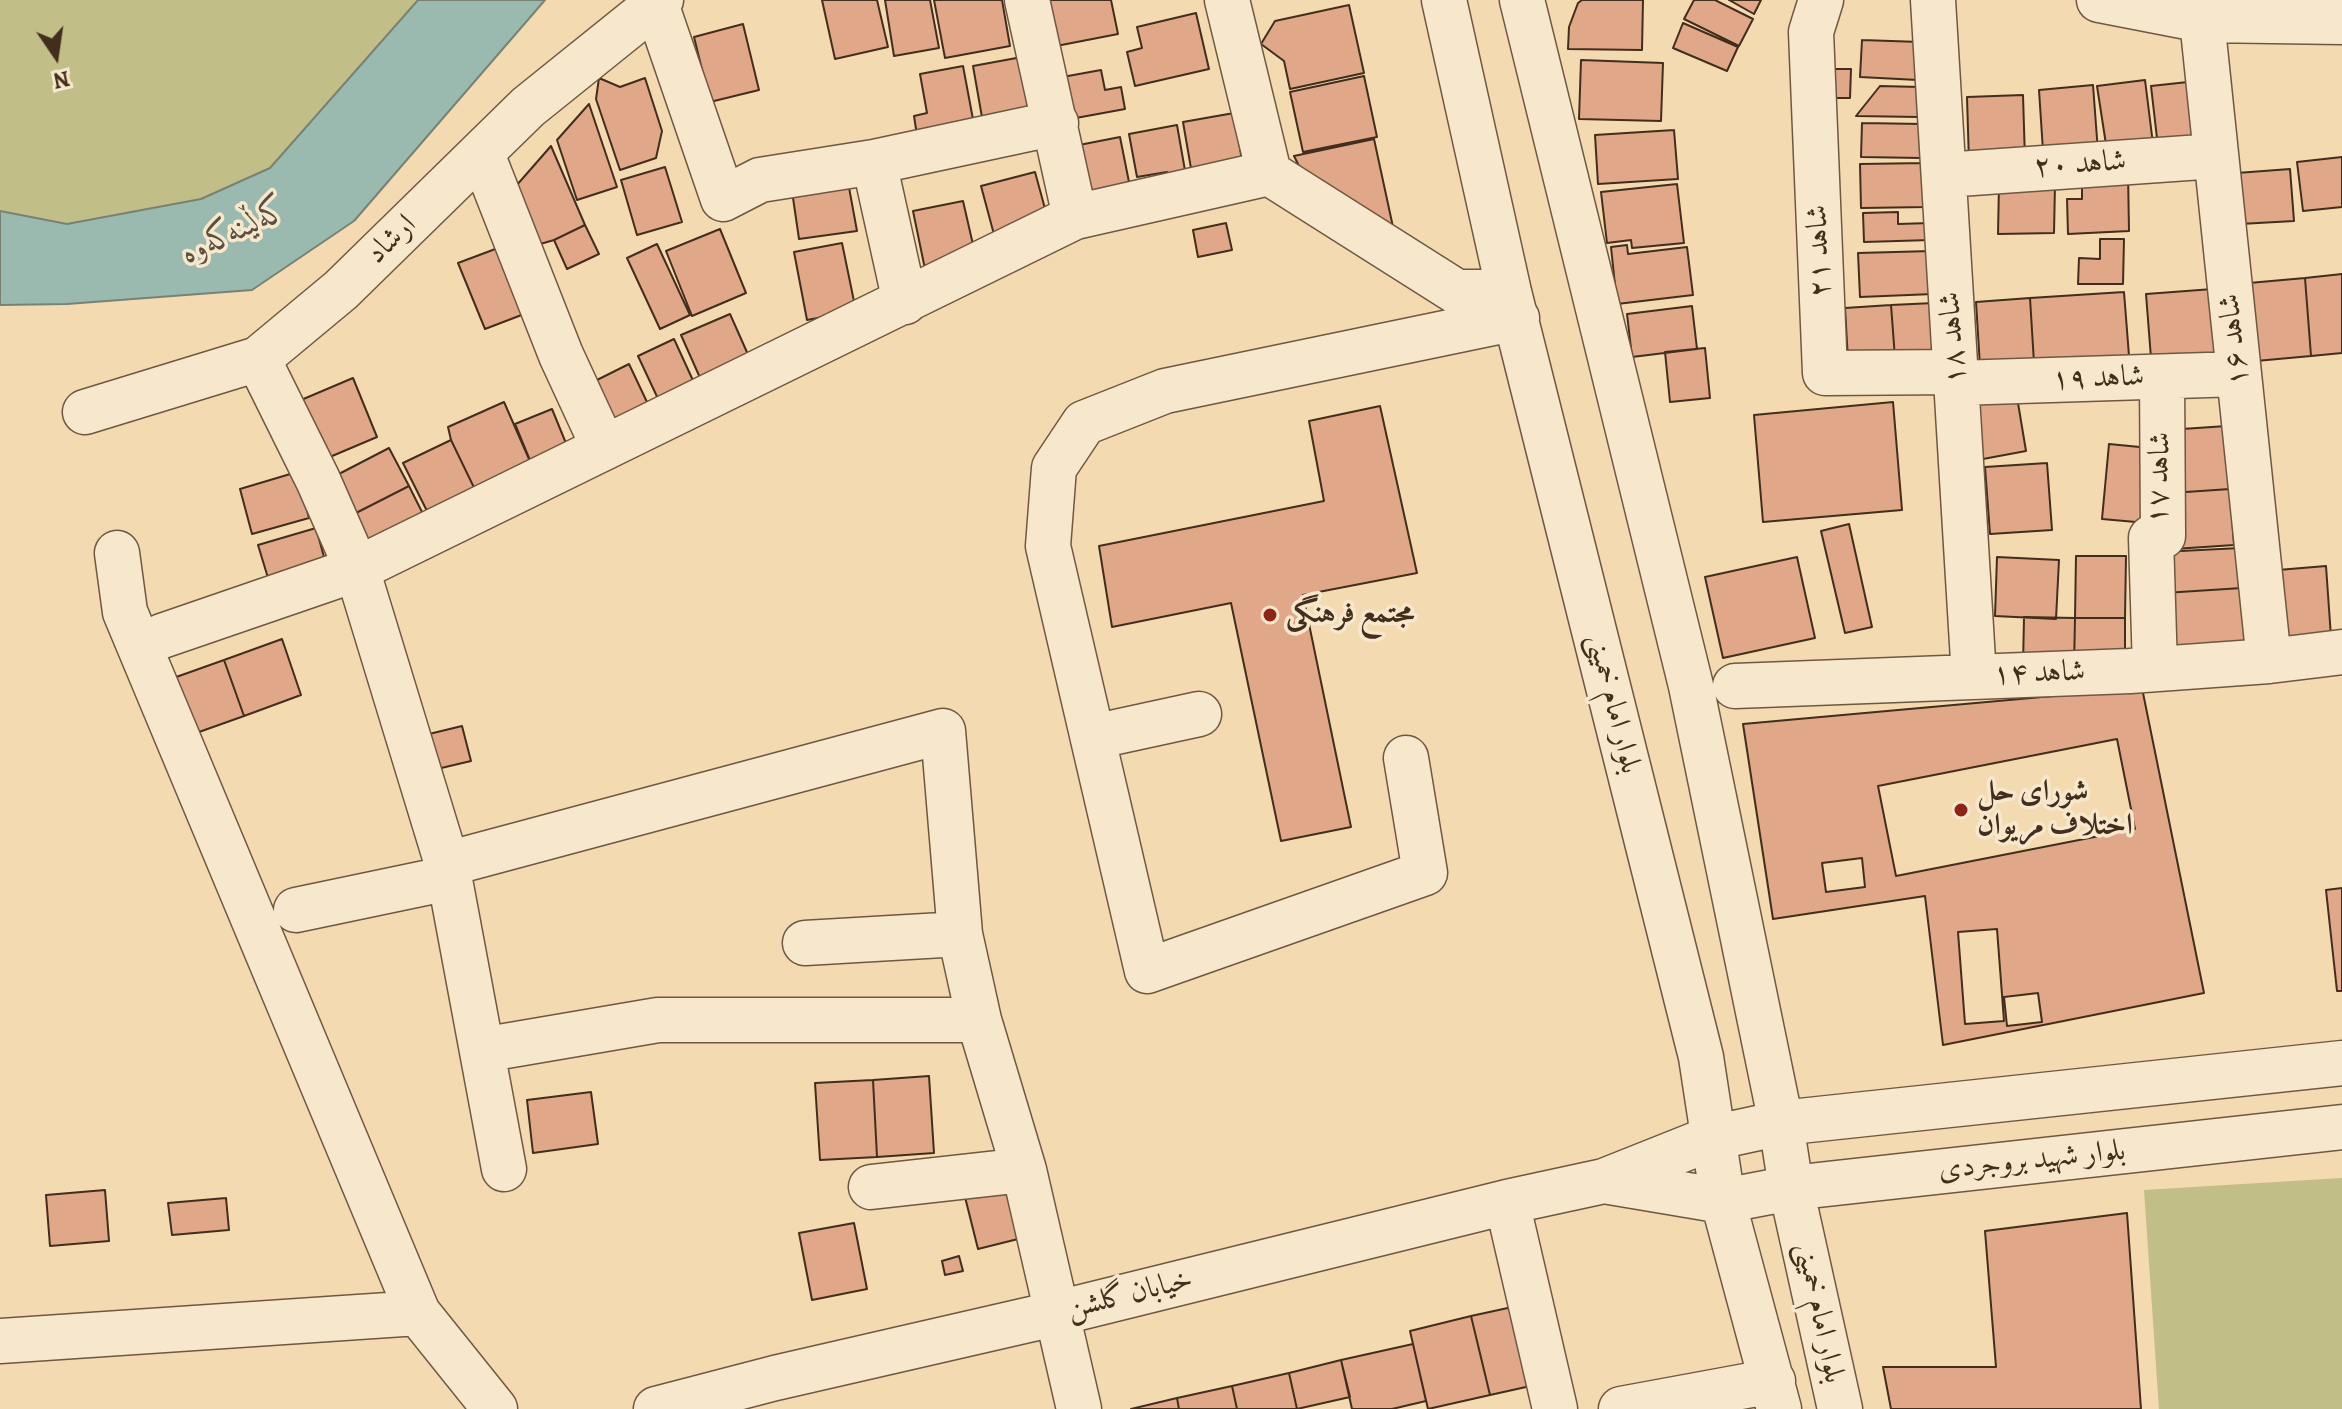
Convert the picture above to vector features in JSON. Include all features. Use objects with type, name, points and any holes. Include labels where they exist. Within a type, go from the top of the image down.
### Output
[{"type":"street","points":[[1027,0],[1075,217]]},
{"type":"street","points":[[1227,0],[1269,173],[1457,292],[1513,305]]},
{"type":"street","name":"بلوار امام خمینی","points":[[1444,0],[1513,305],[1701,1057],[1723,1201],[1776,1395]]},
{"type":"street","name":"بلوار امام خمینی","points":[[1522,0],[1691,686],[1781,1123],[1791,1188],[1840,1409]]},
{"type":"street","points":[[1533,44],[1543,0]]},
{"type":"street","name":"شاهد ۲۱","points":[[1821,0],[1811,32],[1825,373],[1956,378]]},
{"type":"street","name":"شاهد ۱۸","points":[[1933,0],[1974,677]]},
{"type":"street","points":[[2099,0],[2202,20],[2342,22]]},
{"type":"street","points":[[658,2],[723,199],[760,180],[874,162],[1056,123]]},
{"type":"street","name":"ارشاد","points":[[85,412],[258,359],[341,290],[528,107],[658,2]]},
{"type":"street","name":"شاهد ۱۶","points":[[2202,20],[2269,661]]},
{"type":"street","points":[[482,154],[561,355],[604,448]]},
{"type":"street","name":"شاهد ۲۰","points":[[1944,175],[2216,156]]},
{"type":"street","points":[[874,162],[905,302]]},
{"type":"street","points":[[162,636],[357,569],[1075,217],[1269,173]]},
{"type":"street","points":[[1406,758],[1425,873],[1147,971],[1048,546],[1054,468],[1084,423],[1165,391],[1513,305]]},
{"type":"street","points":[[258,359],[318,480],[357,569],[448,871],[504,1169]]},
{"type":"street","name":"شاهد ۱۹","points":[[1956,378],[2239,374]]},
{"type":"street","name":"شاهد ۱۷","points":[[2155,669],[2151,538],[2163,536],[2162,377]]},
{"type":"street","points":[[117,553],[125,612],[418,1313],[495,1409]]},
{"type":"street","name":"شاهد ۱۴","points":[[1735,686],[2155,669],[2342,652]]},
{"type":"street","points":[[1093,737],[1199,714]]},
{"type":"street","points":[[296,910],[448,871],[943,731],[960,934],[979,1020],[1024,1170],[1079,1409]]},
{"type":"street","points":[[805,943],[960,934]]},
{"type":"street","points":[[482,1050],[658,1020],[979,1020]]},
{"type":"street","points":[[1781,1123],[2342,1063]]},
{"type":"street","name":"خیابان گلشن","points":[[656,1409],[789,1374],[1058,1313],[1604,1181],[1712,1138],[1781,1123]]},
{"type":"street","name":"بلوار شهید بروجردی","points":[[1723,1201],[1791,1188],[2342,1127]]},
{"type":"street","points":[[871,1187],[1024,1170]]},
{"type":"street","name":"خیابان گلشن","points":[[1604,1181],[1723,1201]]},
{"type":"street","points":[[1507,1202],[1555,1409]]},
{"type":"street","points":[[0,1341],[418,1313]]},
{"type":"street","points":[[1621,1409],[1776,1395]]},
{"type":"shaded area","points":[[0,0],[418,0],[270,168],[201,199],[67,224],[0,211]]},
{"type":"shaded area","points":[[2342,1178],[2342,1409],[2159,1409],[2144,1190]]},
{"type":"water","name":"کەڵینەکەوە","points":[[418,0],[545,0],[354,221],[252,290],[67,304],[0,305],[0,211],[67,224],[201,199],[270,168]]},
{"type":"building","points":[[822,0],[877,0],[888,47],[835,59]]},
{"type":"building","points":[[885,0],[930,0],[939,48],[894,56]]},
{"type":"building","points":[[934,0],[1002,0],[1010,46],[945,58]]},
{"type":"building","points":[[1037,0],[1111,0],[1118,34],[1046,48]]},
{"type":"building","points":[[1582,0],[1643,0],[1642,50],[1568,49],[1569,27]]},
{"type":"building","points":[[1694,0],[1715,0],[1753,19],[1739,46],[1684,19]]},
{"type":"building","points":[[1729,0],[1761,0],[1754,14]]},
{"type":"building","points":[[1349,5],[1364,73],[1290,89],[1284,61],[1261,44],[1275,21]]},
{"type":"building","points":[[1196,13],[1209,69],[1135,86],[1127,52],[1142,48],[1137,27]]},
{"type":"building","points":[[1683,23],[1738,47],[1727,71],[1673,48]]},
{"type":"building","points":[[743,24],[759,90],[710,102],[694,37]]},
{"type":"building","points":[[1862,40],[1920,42],[1918,80],[1860,77]]},
{"type":"building","points":[[1022,57],[1032,115],[983,123],[973,66]]},
{"type":"building","points":[[1581,60],[1663,63],[1661,121],[1579,119]]},
{"type":"building","points":[[963,66],[975,130],[918,142],[914,116],[927,113],[920,74]]},
{"type":"building","points":[[1829,69],[1851,69],[1850,98],[1829,98]]},
{"type":"building","points":[[1101,70],[1105,90],[1121,87],[1125,109],[1065,120],[1057,78]]},
{"type":"building","points":[[1364,76],[1377,137],[1303,152],[1290,92]]},
{"type":"building","points":[[599,78],[620,87],[645,78],[662,131],[656,158],[620,170],[596,99]]},
{"type":"building","points":[[2145,80],[2153,144],[2107,151],[2097,86]]},
{"type":"building","points":[[2197,81],[2204,142],[2158,147],[2151,86]]},
{"type":"building","points":[[2093,85],[2098,152],[2043,151],[2039,90]]},
{"type":"building","points":[[1880,86],[1920,87],[1919,117],[1856,116]]},
{"type":"building","points":[[2023,95],[2025,160],[1969,162],[1967,97]]},
{"type":"building","points":[[589,104],[617,187],[577,200],[557,140]]},
{"type":"building","points":[[1234,113],[1244,172],[1193,180],[1183,122]]},
{"type":"building","points":[[1862,123],[1922,124],[1921,158],[1861,157]]},
{"type":"building","points":[[1177,125],[1187,182],[1169,186],[1167,172],[1137,177],[1129,134]]},
{"type":"building","points":[[1674,130],[1678,179],[1598,184],[1595,135]]},
{"type":"building","points":[[1120,137],[1132,197],[1086,206],[1074,146]]},
{"type":"building","points":[[1374,139],[1393,227],[1314,196],[1294,156]]},
{"type":"building","points":[[551,146],[585,225],[554,240],[530,247],[509,194]]},
{"type":"building","points":[[2342,157],[2342,207],[2303,211],[2297,162]]},
{"type":"building","points":[[1926,163],[1927,207],[1861,208],[1860,164]]},
{"type":"building","points":[[665,167],[682,222],[637,235],[621,180]]},
{"type":"building","points":[[2290,169],[2294,221],[2240,224],[2237,173]]},
{"type":"building","points":[[1035,172],[1050,227],[996,242],[981,186]]},
{"type":"building","points":[[2128,172],[2129,231],[2068,234],[2067,199],[2082,199],[2082,173]]},
{"type":"building","points":[[848,182],[857,231],[799,239],[792,191]]},
{"type":"building","points":[[1677,184],[1684,243],[1632,248],[1631,240],[1607,243],[1601,192]]},
{"type":"building","points":[[1999,184],[2055,184],[2054,233],[1998,234]]},
{"type":"building","points":[[963,201],[977,262],[926,274],[913,211]]},
{"type":"building","points":[[1898,212],[1898,224],[1930,223],[1931,240],[1864,242],[1863,213]]},
{"type":"building","points":[[1226,223],[1232,250],[1198,257],[1193,230]]},
{"type":"building","points":[[585,225],[599,254],[567,269],[554,240]]},
{"type":"building","points":[[720,229],[746,293],[692,316],[666,251]]},
{"type":"building","points":[[2100,239],[2124,239],[2123,284],[2078,284],[2079,258],[2100,259]]},
{"type":"building","points":[[842,243],[856,311],[807,320],[794,252]]},
{"type":"building","points":[[657,244],[690,315],[660,329],[627,258]]},
{"type":"building","points":[[506,245],[532,311],[485,329],[458,263]]},
{"type":"building","points":[[1627,245],[1628,254],[1687,247],[1693,295],[1617,304],[1611,247]]},
{"type":"building","points":[[1932,251],[1933,294],[1860,297],[1858,253]]},
{"type":"building","points":[[2342,274],[2342,353],[2311,356],[2305,278]]},
{"type":"building","points":[[2305,278],[2311,356],[2256,361],[2249,283]]},
{"type":"building","points":[[2213,289],[2218,353],[2151,358],[2146,294]]},
{"type":"building","points":[[2124,292],[2129,356],[2034,363],[2030,298]]},
{"type":"building","points":[[2030,298],[2034,363],[1980,366],[1976,302]]},
{"type":"building","points":[[1934,303],[1937,354],[1895,358],[1891,305]]},
{"type":"building","points":[[1891,305],[1895,358],[1848,360],[1845,308]]},
{"type":"building","points":[[1692,306],[1697,349],[1632,357],[1627,314]]},
{"type":"building","points":[[730,314],[754,368],[705,389],[681,335]]},
{"type":"building","points":[[674,339],[696,387],[660,403],[638,356]]},
{"type":"building","points":[[1705,348],[1710,398],[1670,402],[1665,352]]},
{"type":"building","points":[[629,364],[655,419],[611,440],[585,386]]},
{"type":"building","points":[[353,378],[377,437],[318,462],[294,403]]},
{"type":"building","points":[[2016,391],[2026,451],[1983,459],[1973,397]]},
{"type":"building","points":[[504,402],[536,475],[481,502],[451,440],[448,427]]},
{"type":"building","points":[[1893,402],[1902,510],[1763,522],[1754,415]]},
{"type":"building","name":"مجتمع فرهنگی","points":[[1380,406],[1417,573],[1303,595],[1351,827],[1281,841],[1231,603],[1112,627],[1099,546],[1324,501],[1309,421]]},
{"type":"building","points":[[552,409],[572,458],[536,475],[515,424]]},
{"type":"building","points":[[2227,426],[2230,489],[2171,493],[2167,430]]},
{"type":"building","points":[[451,440],[481,502],[434,525],[403,463]]},
{"type":"building","points":[[2109,444],[2150,448],[2147,523],[2102,519]]},
{"type":"building","points":[[389,448],[409,486],[354,514],[335,476]]},
{"type":"building","points":[[2047,463],[2052,530],[1990,534],[1985,467]]},
{"type":"building","points":[[297,472],[309,518],[252,534],[240,489]]},
{"type":"building","points":[[409,486],[429,526],[375,554],[354,514]]},
{"type":"building","points":[[2230,489],[2234,545],[2174,549],[2171,493]]},
{"type":"building","points":[[1849,524],[1872,627],[1845,633],[1821,531]]},
{"type":"building","points":[[316,528],[329,575],[272,591],[258,545]]},
{"type":"building","points":[[2240,548],[2242,588],[2164,593],[2161,552]]},
{"type":"building","points":[[2076,556],[2126,556],[2125,618],[2075,618]]},
{"type":"building","points":[[1797,557],[1815,638],[1723,658],[1705,577]]},
{"type":"building","points":[[1997,557],[2059,560],[2056,619],[1995,616]]},
{"type":"building","points":[[2326,566],[2331,637],[2282,640],[2278,570]]},
{"type":"building","points":[[2242,588],[2245,644],[2167,648],[2164,593]]},
{"type":"building","points":[[2024,617],[2075,618],[2074,667],[2023,666]]},
{"type":"building","points":[[2075,618],[2125,618],[2125,667],[2074,667]]},
{"type":"building","points":[[282,639],[301,695],[244,716],[224,660]]},
{"type":"building","points":[[224,660],[244,716],[185,737],[165,681]]},
{"type":"building","name":"شورای حل اختلاف مریوان","points":[[2142,688],[2204,993],[1943,1045],[1925,896],[1773,919],[1743,724]]},
{"type":"building","points":[[462,726],[471,761],[437,769],[429,734]]},
{"type":"building","points":[[2117,739],[2135,829],[1896,876],[1878,786]]},
{"type":"building","points":[[1862,858],[1865,887],[1826,892],[1822,863]]},
{"type":"building","points":[[2342,888],[2342,991],[2337,991],[2326,890]]},
{"type":"building","points":[[1997,929],[2004,1021],[1965,1024],[1958,932]]},
{"type":"building","points":[[2038,993],[2042,1022],[2007,1026],[2004,997]]},
{"type":"building","points":[[929,1076],[934,1153],[877,1157],[873,1080]]},
{"type":"building","points":[[873,1080],[877,1157],[820,1160],[815,1083]]},
{"type":"building","points":[[591,1092],[598,1144],[533,1153],[527,1100]]},
{"type":"building","points":[[1006,1177],[1022,1238],[978,1249],[963,1189]]},
{"type":"building","points":[[105,1190],[109,1241],[50,1246],[46,1195]]},
{"type":"building","points":[[226,1198],[229,1230],[172,1235],[168,1203]]},
{"type":"building","points":[[2127,1213],[2141,1409],[1891,1409],[1883,1367],[1996,1367],[1985,1231]]},
{"type":"building","points":[[854,1223],[867,1289],[812,1300],[799,1233]]},
{"type":"building","points":[[959,1256],[963,1271],[945,1275],[942,1261]]},
{"type":"building","points":[[1517,1306],[1535,1385],[1490,1395],[1471,1316]]},
{"type":"building","points":[[1471,1316],[1490,1395],[1428,1409],[1410,1331]]},
{"type":"building","points":[[1413,1344],[1426,1401],[1392,1409],[1352,1409],[1341,1360]]},
{"type":"building","points":[[1341,1360],[1350,1397],[1297,1409],[1289,1373]]},
{"type":"building","points":[[1289,1373],[1297,1409],[1237,1409],[1232,1386]]},
{"type":"building","points":[[1232,1386],[1237,1409],[1179,1409],[1177,1398]]},
{"type":"building","points":[[1177,1398],[1179,1409],[1131,1409]]},
{"type":"place","name":"مجتمع فرهنگی","points":[[1270,615]]},
{"type":"place","name":"شورای حل اختلاف مریوان","points":[[1961,810]]}]
